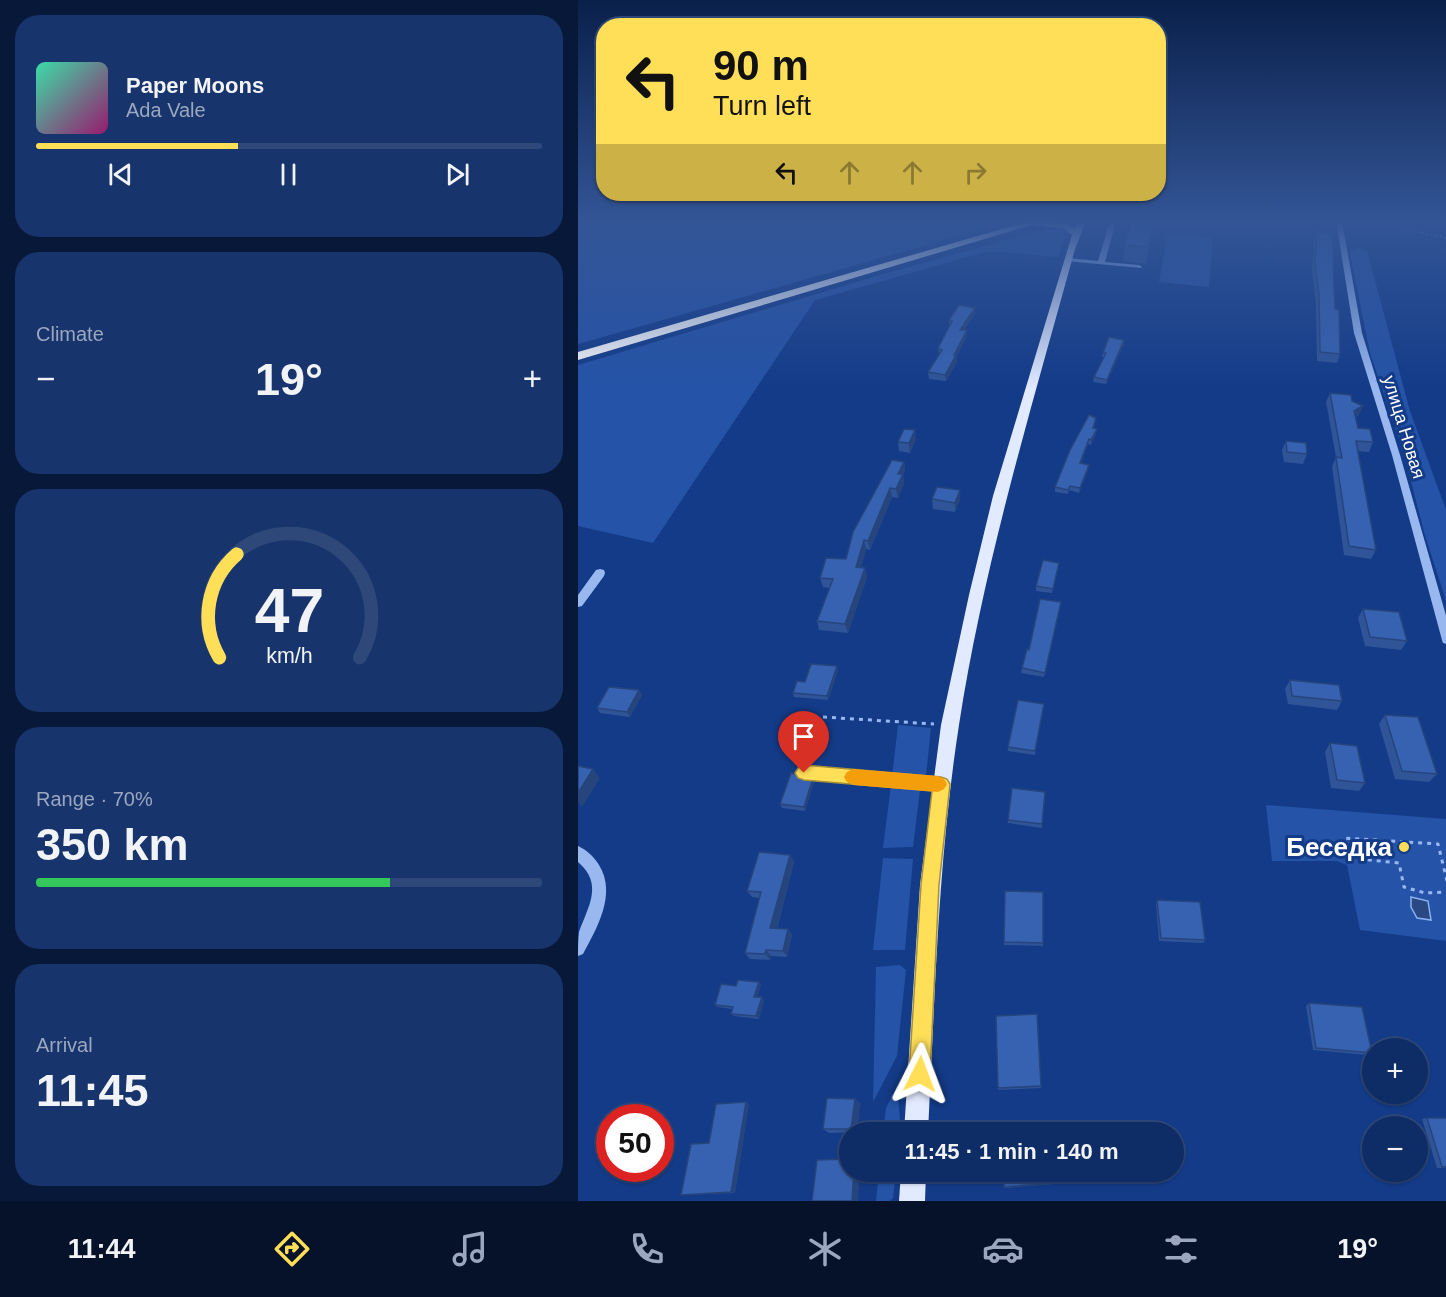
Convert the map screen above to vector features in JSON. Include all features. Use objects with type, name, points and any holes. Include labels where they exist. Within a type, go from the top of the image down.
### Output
[{"type":"highway","points":[[578,356],[848,277]]},
{"type":"main road","points":[[917,1122],[930,885],[950,725],[976,595],[1000,496],[1063,277]]},
{"type":"main road","points":[[912,1201],[913,1182]]},
{"type":"street","name":"улица Новая","points":[[1349,277],[1358,333],[1396,455],[1446,640]]},
{"type":"street","points":[[578,603],[600,573]]},
{"type":"street","points":[[804,773],[941,784]]},
{"type":"street","points":[[578,854],[596,868],[600,887],[595,912],[578,949]]},
{"type":"path","points":[[823,717],[950,725]]},
{"type":"path","points":[[1446,881],[1445,861],[1438,844],[1344,838],[1349,858],[1399,863],[1404,887],[1425,893],[1446,891]]},
{"type":"shaded area","points":[[578,277],[814,277],[578,344]]},
{"type":"shaded area","points":[[873,277],[897,277],[815,300],[653,543],[578,526],[578,365]]},
{"type":"shaded area","points":[[1160,277],[1210,277],[1209,287],[1159,282]]},
{"type":"shaded area","points":[[1355,277],[1374,277],[1410,411],[1446,510],[1446,601],[1424,532],[1404,454],[1370,353]]},
{"type":"shaded area","points":[[898,725],[931,728],[926,776],[892,777]]},
{"type":"shaded area","points":[[891,785],[920,790],[913,847],[883,848]]},
{"type":"shaded area","points":[[1266,805],[1446,819],[1446,941],[1360,930],[1347,865],[1336,861],[1272,861]]},
{"type":"shaded area","points":[[883,858],[913,859],[905,950],[873,950]]},
{"type":"shaded area","points":[[1411,897],[1428,901],[1431,920],[1417,918],[1411,907]]},
{"type":"shaded area","points":[[900,965],[906,970],[897,1056],[873,1102],[876,967]]},
{"type":"shaded area","points":[[897,1086],[900,1122],[884,1122],[886,1108]]},
{"type":"shaded area","points":[[878,1182],[895,1182],[893,1198],[890,1201],[876,1201]]},
{"type":"building","points":[[1317,277],[1334,277],[1335,309],[1339,310],[1340,354],[1320,352]]},
{"type":"building","points":[[959,305],[975,308],[960,330],[967,330],[954,355],[956,355],[945,375],[928,372],[942,350],[938,348],[952,321],[949,320]]},
{"type":"building","points":[[1109,337],[1124,340],[1107,380],[1094,377],[1106,353],[1103,353]]},
{"type":"building","points":[[1330,393],[1351,395],[1352,401],[1363,406],[1354,411],[1358,428],[1370,429],[1373,442],[1356,441],[1376,550],[1349,546],[1336,457],[1342,458]]},
{"type":"building","points":[[1089,415],[1096,418],[1093,428],[1097,429],[1091,440],[1089,439],[1080,463],[1089,465],[1080,488],[1070,486],[1068,490],[1055,487],[1070,450]]},
{"type":"building","points":[[904,429],[915,430],[909,443],[898,442]]},
{"type":"building","points":[[1286,441],[1306,443],[1307,454],[1287,452]]},
{"type":"building","points":[[892,460],[904,462],[898,474],[903,474],[896,489],[890,488],[868,541],[864,540],[856,567],[865,568],[845,624],[817,621],[833,579],[820,578],[826,558],[846,559],[853,532]]},
{"type":"building","points":[[937,487],[960,490],[955,503],[932,499]]},
{"type":"building","points":[[1043,560],[1059,563],[1053,589],[1036,586]]},
{"type":"building","points":[[1040,599],[1061,602],[1045,673],[1022,668],[1027,649],[1029,650]]},
{"type":"building","points":[[1363,609],[1399,612],[1407,641],[1370,637]]},
{"type":"building","points":[[811,664],[837,666],[827,696],[793,693],[797,681],[805,682]]},
{"type":"building","points":[[1290,680],[1339,685],[1342,701],[1292,696]]},
{"type":"building","points":[[609,687],[639,690],[627,712],[597,708]]},
{"type":"building","points":[[1018,700],[1044,704],[1035,751],[1008,747]]},
{"type":"building","points":[[800,712],[816,714],[805,743],[783,740],[792,718],[798,718]]},
{"type":"building","points":[[1385,715],[1418,717],[1437,774],[1402,771]]},
{"type":"building","points":[[1330,743],[1357,746],[1365,783],[1337,780]]},
{"type":"building","points":[[578,766],[593,769],[578,793]]},
{"type":"building","points":[[791,773],[813,778],[804,807],[780,804]]},
{"type":"building","points":[[1012,788],[1045,792],[1042,824],[1008,820]]},
{"type":"building","points":[[759,852],[790,855],[770,928],[788,929],[783,951],[766,950],[765,954],[745,953],[761,892],[747,891]]},
{"type":"building","points":[[1005,891],[1043,892],[1043,943],[1004,942]]},
{"type":"building","points":[[1157,900],[1200,902],[1205,940],[1161,938]]},
{"type":"building","points":[[738,980],[759,982],[754,997],[762,997],[756,1016],[731,1014],[733,1007],[715,1005],[721,984],[736,986]]},
{"type":"building","points":[[1309,1003],[1362,1007],[1369,1038],[1362,1038],[1362,1052],[1316,1048]]},
{"type":"building","points":[[1037,1014],[1041,1086],[998,1088],[996,1016]]},
{"type":"building","points":[[827,1098],[855,1099],[852,1122],[839,1122],[839,1129],[823,1129]]},
{"type":"building","points":[[746,1102],[731,1192],[681,1195],[691,1144],[709,1143],[716,1104]]},
{"type":"building","points":[[1428,1118],[1447,1118],[1447,1167],[1442,1167]]},
{"type":"building","points":[[839,1159],[839,1182],[853,1182],[852,1201],[812,1201],[817,1160]]},
{"type":"building","points":[[1004,1182],[1056,1183],[1004,1187]]},
{"type":"slow traffic","points":[[853,777],[938,784]]},
{"type":"place","name":"Беседка","points":[[1404,847]]},
{"type":"route","points":[[804,773],[941,784],[930,885],[920,1074]]}]
